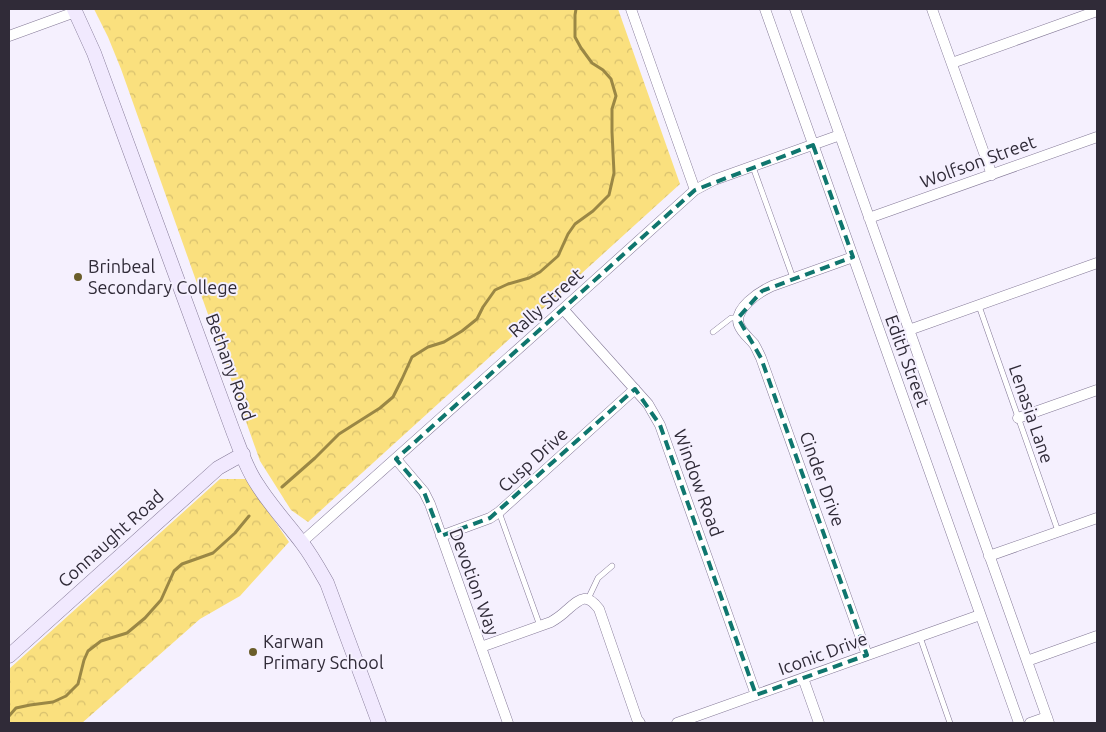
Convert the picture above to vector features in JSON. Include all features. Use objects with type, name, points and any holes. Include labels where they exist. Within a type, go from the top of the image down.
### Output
[{"type":"street","points":[[631,9],[696,190]]},
{"type":"street","name":"Edith Street","points":[[764,9],[1019,723]]},
{"type":"street","name":"Edith Street","points":[[795,9],[1048,720]]},
{"type":"street","points":[[932,9],[992,175]]},
{"type":"street","points":[[9,36],[75,10]]},
{"type":"street","name":"Bethany Road","points":[[75,10],[94,53],[242,454],[256,484],[302,542],[327,583],[379,723]]},
{"type":"street","points":[[952,63],[1097,11]]},
{"type":"street","name":"Rally Street","points":[[302,542],[696,190],[714,180],[840,135]]},
{"type":"street","name":"Wolfson Street","points":[[869,218],[1097,137]]},
{"type":"street","points":[[738,318],[740,312],[762,291],[853,257]]},
{"type":"street","points":[[910,330],[1097,263]]},
{"type":"street","name":"Window Road","points":[[563,309],[648,404],[660,425],[756,695]]},
{"type":"street","name":"Cinder Drive","points":[[738,318],[739,325],[761,358],[867,655]]},
{"type":"street","name":"Cusp Drive","points":[[441,536],[490,518],[499,512],[636,390]]},
{"type":"street","points":[[1018,418],[1097,390]]},
{"type":"street","name":"Connaught Road","points":[[9,656],[218,468],[242,454]]},
{"type":"street","name":"Devotion Way","points":[[396,459],[424,492],[430,504],[508,723]]},
{"type":"street","points":[[990,556],[1097,518]]},
{"type":"street","points":[[481,647],[551,622],[581,598],[588,599],[599,609],[640,723]]},
{"type":"street","name":"Iconic Drive","points":[[677,723],[980,615]]},
{"type":"street","points":[[1028,661],[1097,636]]},
{"type":"street","points":[[803,678],[819,723]]},
{"type":"street","points":[[1030,723],[1048,720]]},
{"type":"lane","points":[[753,167],[793,278]]},
{"type":"lane","name":"Lenasia Lane","points":[[978,305],[1058,532]]},
{"type":"lane","points":[[713,332],[731,318],[738,318]]},
{"type":"lane","points":[[499,512],[540,626]]},
{"type":"lane","points":[[588,599],[598,578],[612,566]]},
{"type":"lane","points":[[920,637],[950,723]]},
{"type":"highlighted area","points":[[813,145],[853,257],[762,291],[738,318],[761,358],[867,655],[756,695],[660,425],[635,389],[490,518],[441,536],[424,492],[396,459],[695,190]]},
{"type":"green space","points":[[94,9],[618,9],[680,184],[308,522],[291,510],[260,461],[121,69]]},
{"type":"green space","points":[[220,479],[246,479],[289,542],[240,596],[200,619],[82,723],[9,723],[9,669]]},
{"type":"waterway","points":[[282,487],[339,434],[380,408],[393,397],[412,357],[428,347],[444,342],[477,319],[495,290],[529,278],[540,272],[558,256],[575,224],[593,211],[609,195],[614,173],[612,109],[616,96],[611,79],[603,70],[592,63],[575,37],[576,9]]},
{"type":"waterway","points":[[9,716],[16,708],[53,702],[66,696],[78,684],[88,651],[101,641],[127,633],[145,618],[161,600],[174,571],[182,564],[213,553],[235,533],[249,516]]},
{"type":"place","name":"Brinbeal Secondary College","points":[[78,277]]},
{"type":"place","name":"Karwan Primary School","points":[[253,652]]}]
